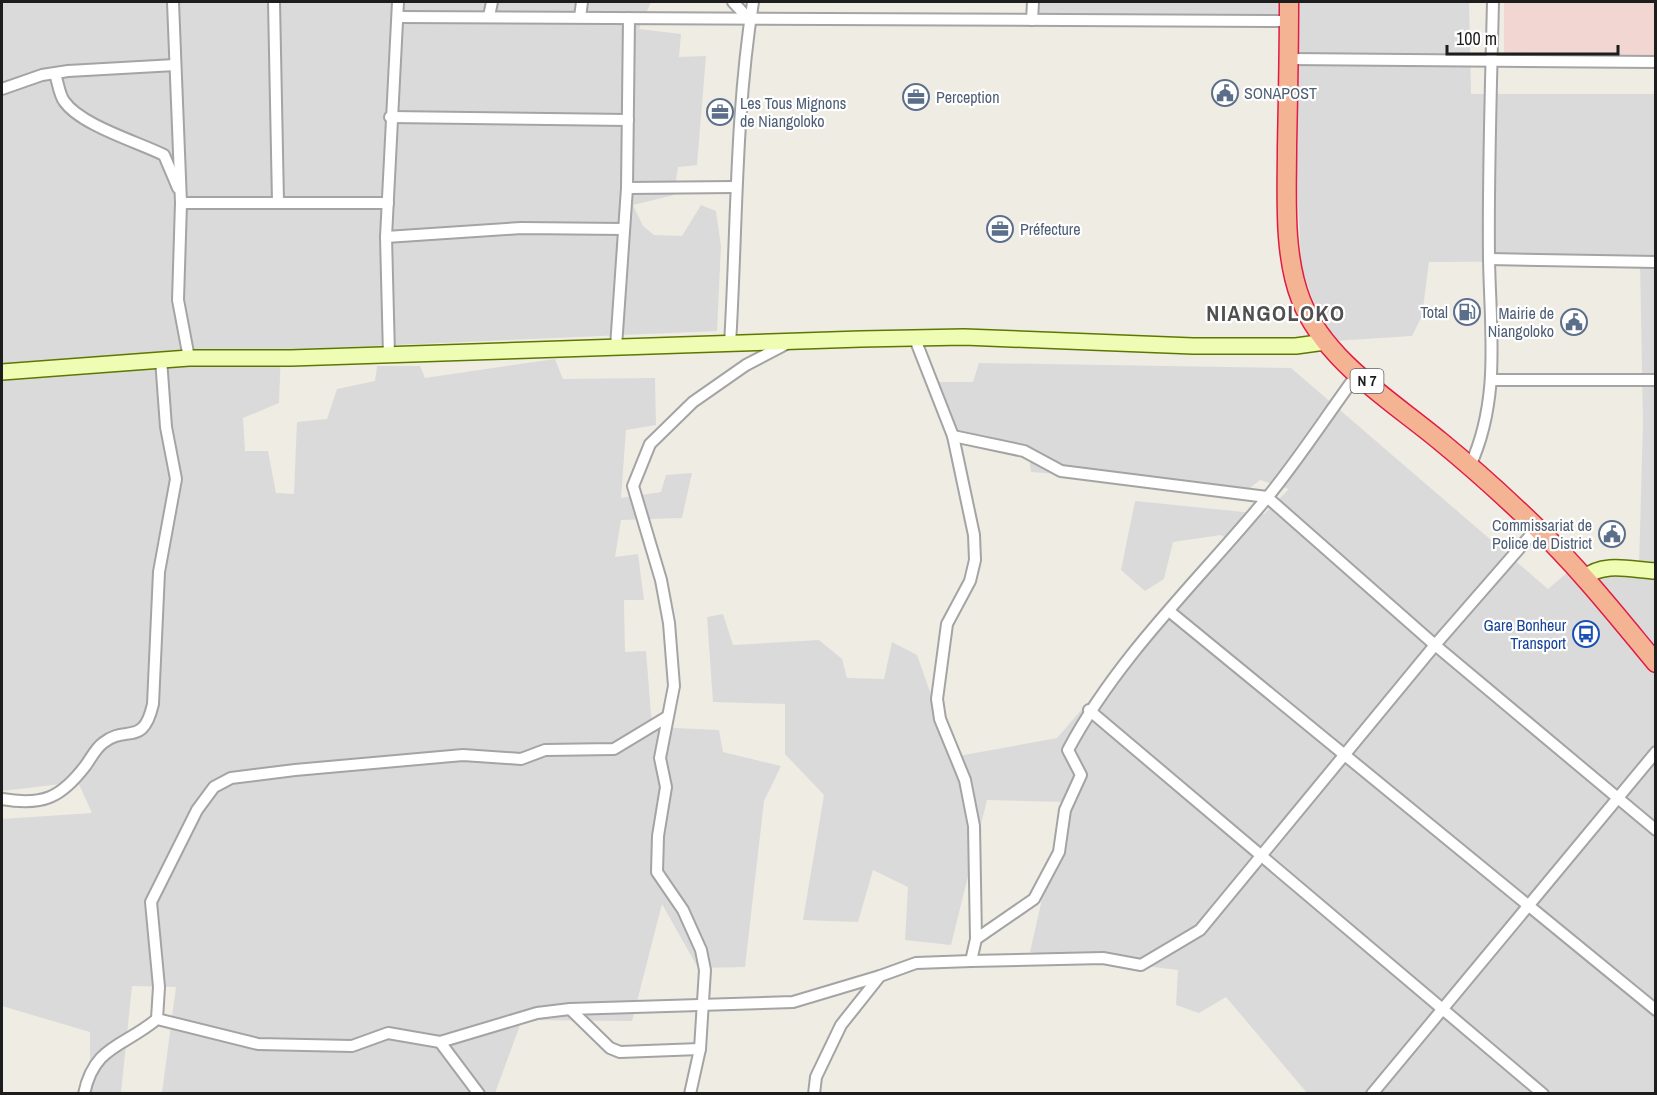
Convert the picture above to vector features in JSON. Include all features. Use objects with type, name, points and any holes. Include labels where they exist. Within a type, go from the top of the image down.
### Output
[{"type":"highway","name":"N 7","points":[[1289,2],[1287,202],[1293,262],[1301,300],[1325,342],[1358,373],[1470,466],[1537,528],[1584,578],[1656,663]]},
{"type":"main road","points":[[2,372],[161,359],[389,355],[964,337],[1193,346],[1296,346],[1325,342]]},
{"type":"main road","points":[[1584,578],[1593,570],[1602,568],[1656,571]]},
{"type":"street","points":[[173,2],[181,199],[178,300],[189,358]]},
{"type":"street","points":[[274,2],[278,202]]},
{"type":"street","points":[[389,355],[386,237],[390,117],[398,2]]},
{"type":"street","points":[[489,16],[492,2]]},
{"type":"street","points":[[580,16],[582,2]]},
{"type":"street","points":[[732,2],[750,20]]},
{"type":"street","points":[[730,344],[735,265],[735,187],[753,2]]},
{"type":"street","points":[[1032,20],[1033,2]]},
{"type":"street","points":[[1470,466],[1488,413],[1492,380],[1489,259],[1492,2]]},
{"type":"street","points":[[398,17],[580,16],[750,20],[1289,21]]},
{"type":"street","points":[[616,347],[627,188],[629,18]]},
{"type":"street","points":[[1288,59],[1656,62]]},
{"type":"street","points":[[2,89],[42,75],[176,65]]},
{"type":"street","points":[[55,74],[63,100],[71,110],[164,155],[181,199]]},
{"type":"street","points":[[390,117],[628,120]]},
{"type":"street","points":[[627,188],[735,187]]},
{"type":"street","points":[[181,199],[388,203]]},
{"type":"street","points":[[386,237],[521,228],[624,229]]},
{"type":"street","points":[[1489,259],[1656,262]]},
{"type":"street","points":[[915,339],[953,436],[974,535],[975,560],[970,581],[947,624],[937,699],[940,719],[965,780],[974,826],[976,939],[970,961]]},
{"type":"street","points":[[690,1094],[700,1049],[706,986],[701,950],[683,910],[657,872],[658,836],[666,787],[660,758],[674,686],[669,623],[661,580],[633,486],[650,444],[693,402],[746,365],[791,342]]},
{"type":"street","points":[[2,799],[20,802],[51,797],[69,787],[103,743],[115,736],[135,734],[150,719],[153,704],[159,572],[176,480],[165,416],[161,359]]},
{"type":"street","points":[[976,939],[1034,899],[1059,852],[1065,810],[1082,775],[1068,750],[1089,710],[1169,611],[1267,497],[1358,373]]},
{"type":"street","points":[[1492,380],[1656,380]]},
{"type":"street","points":[[953,436],[1024,451],[1061,471],[1267,497],[1435,645],[1656,830]]},
{"type":"street","points":[[84,1094],[87,1078],[100,1055],[157,1019],[258,1044],[352,1046],[388,1032],[440,1042],[537,1013],[570,1009],[793,1002],[916,963],[1103,958],[1141,965],[1200,930],[1435,645],[1537,528]]},
{"type":"street","points":[[1169,611],[1656,1010]]},
{"type":"street","points":[[1089,710],[1543,1094]]},
{"type":"street","points":[[157,1019],[159,987],[151,902],[197,810],[214,787],[231,778],[463,754],[521,759],[545,750],[614,749],[667,717]]},
{"type":"street","points":[[1371,1094],[1656,752]]},
{"type":"street","points":[[814,1094],[816,1077],[841,1025],[880,976]]},
{"type":"street","points":[[570,1009],[610,1048],[620,1052],[700,1049]]},
{"type":"street","points":[[440,1042],[479,1094]]},
{"type":"shaded area","points":[[2,2],[651,2],[639,29],[681,34],[679,57],[706,56],[697,165],[678,167],[674,195],[633,205],[643,226],[654,235],[682,236],[701,205],[716,211],[721,246],[717,331],[281,350],[279,403],[243,418],[245,451],[268,451],[276,493],[294,494],[297,422],[327,419],[337,389],[375,381],[377,366],[420,366],[425,378],[555,359],[563,379],[655,378],[656,425],[626,430],[621,498],[661,492],[666,475],[692,473],[682,518],[621,520],[615,557],[638,554],[644,600],[624,600],[625,652],[646,651],[652,727],[719,730],[723,752],[781,766],[764,801],[745,967],[698,968],[662,904],[632,1021],[522,1020],[495,1093],[162,1093],[176,987],[132,986],[121,1093],[90,1093],[90,1032],[2,1006],[2,819],[92,813],[78,782],[2,791]]},
{"type":"shaded area","points":[[1026,2],[1469,2],[1471,94],[1655,94],[1655,1093],[1307,1093],[1226,997],[1199,1013],[1176,1005],[1178,970],[1030,952],[1064,802],[987,800],[951,945],[905,940],[908,887],[873,870],[858,922],[803,920],[824,795],[785,754],[785,704],[713,702],[707,617],[723,614],[733,645],[819,640],[842,659],[847,678],[884,679],[892,642],[917,655],[953,757],[1057,738],[1229,540],[1221,535],[1173,542],[1164,579],[1145,591],[1121,570],[1135,501],[1264,514],[1289,489],[1260,480],[1250,488],[1031,472],[1029,457],[955,442],[934,382],[973,382],[979,363],[1291,368],[1548,589],[1575,566],[1639,568],[1643,422],[1640,261],[1429,262],[1422,316],[1412,336],[1333,341],[1320,321],[1301,266],[1294,108],[1295,17],[1026,19]]},
{"type":"shaded area","points":[[1504,2],[1655,2],[1655,60],[1504,60]]},
{"type":"place","name":"SONAPOST","points":[[1225,93]]},
{"type":"place","name":"Perception","points":[[916,97]]},
{"type":"place","name":"Les Tous Mignons de Niangoloko","points":[[720,112]]},
{"type":"place","name":"Préfecture","points":[[1000,229]]},
{"type":"place","name":"Total","points":[[1467,312]]},
{"type":"place","name":"Mairie de Niangoloko","points":[[1574,322]]},
{"type":"place","name":"Commissariat de Police de District","points":[[1612,534]]},
{"type":"place","name":"Gare Bonheur Transport","points":[[1586,634]]},
{"type":"district","name":"NIANGOLOKO","points":[[1276,313]]}]
